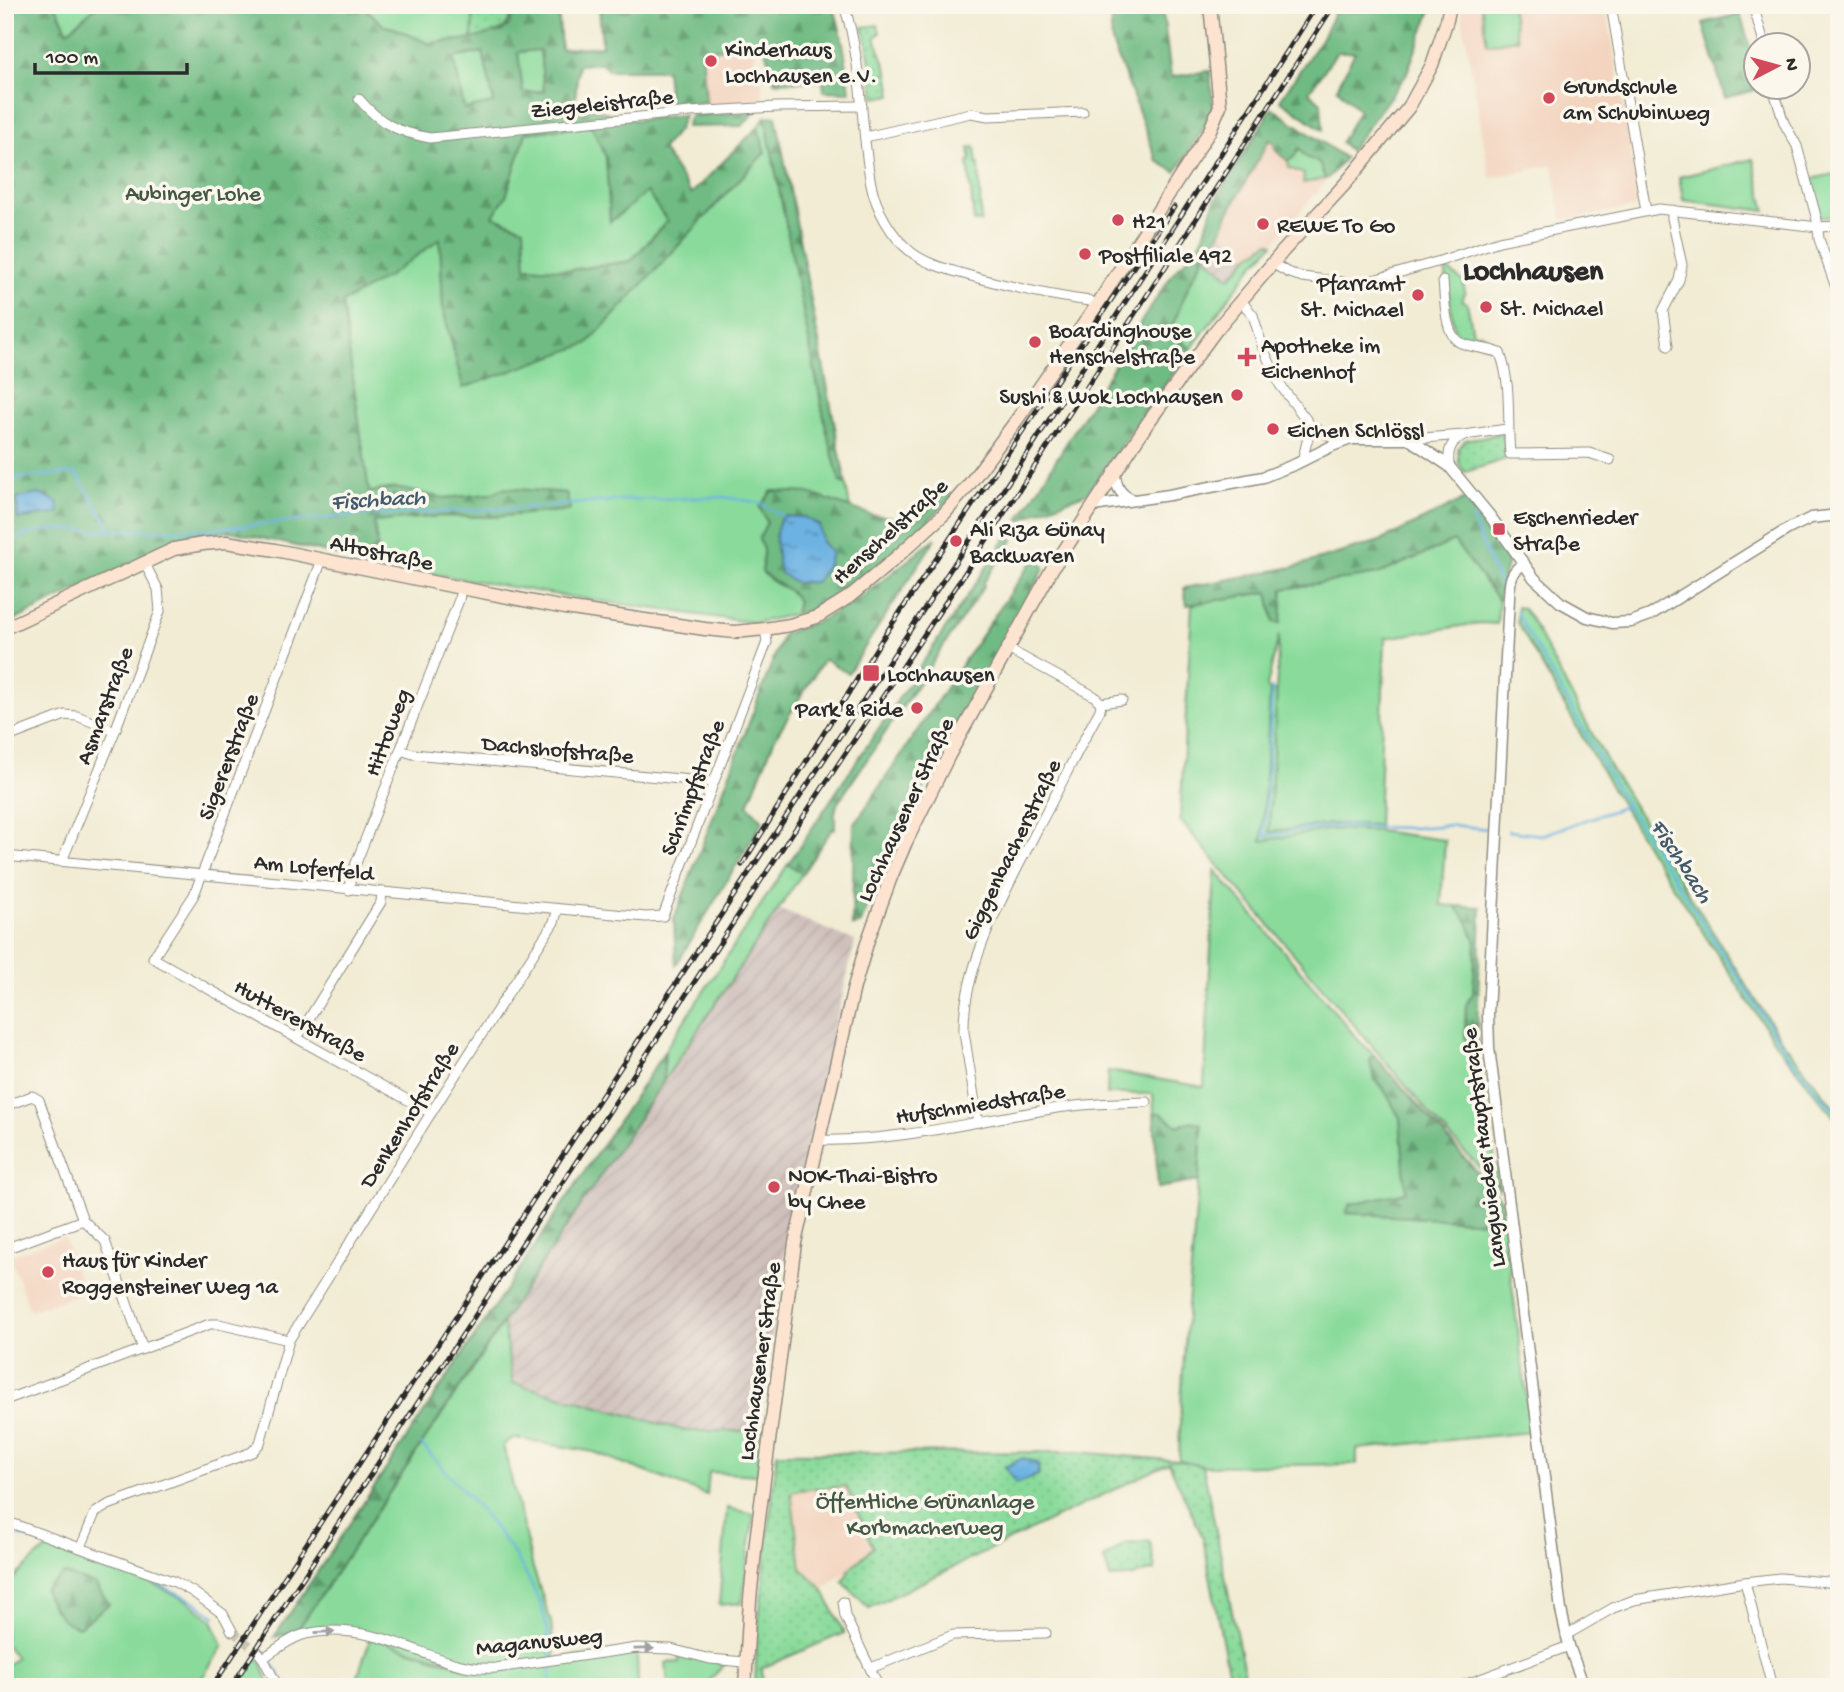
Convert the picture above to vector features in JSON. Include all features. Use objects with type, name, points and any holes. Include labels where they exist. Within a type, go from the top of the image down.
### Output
[{"type":"main road","name":"Henschelstraße","points":[[765,629],[817,617],[871,579],[944,514],[1016,421],[1097,305],[1209,132],[1220,106],[1210,5]]},
{"type":"main road","name":"Lochhausener Straße","points":[[745,1687],[756,1541],[795,1243],[868,940],[906,842],[949,755],[1052,570],[1115,472],[1183,374],[1241,301],[1409,107],[1432,65],[1450,5]]},
{"type":"main road","name":"Altostraße","points":[[5,628],[144,562],[183,547],[226,542],[565,608],[705,629],[735,632],[765,629]]},
{"type":"street","points":[[844,5],[853,43],[871,186],[876,204],[888,226],[911,252],[931,264],[984,280],[1090,301],[1097,305]]},
{"type":"street","points":[[1611,5],[1646,211]]},
{"type":"street","points":[[1753,5],[1761,32]]},
{"type":"street","name":"Ziegeleistraße","points":[[359,99],[373,115],[390,126],[409,134],[430,138],[690,113],[776,107],[862,106]]},
{"type":"street","points":[[1777,102],[1784,123],[1797,146],[1819,239],[1839,296]]},
{"type":"street","points":[[865,137],[971,113],[988,116],[1083,112]]},
{"type":"street","points":[[1272,263],[1302,277],[1350,283],[1370,281],[1499,241],[1646,211],[1672,209],[1818,228],[1839,226]]},
{"type":"street","points":[[1668,346],[1663,311],[1679,280],[1682,265],[1672,209]]},
{"type":"street","points":[[1443,281],[1449,329],[1453,338],[1500,353],[1504,363],[1508,386],[1507,429],[1510,454],[1589,453],[1611,460]]},
{"type":"street","points":[[1241,301],[1254,315],[1263,348],[1280,385],[1311,426],[1342,442]]},
{"type":"street","points":[[1302,461],[1311,426]]},
{"type":"street","points":[[1093,506],[1263,477],[1351,439],[1409,439],[1507,429]]},
{"type":"street","points":[[1449,466],[1448,454],[1453,441],[1464,435]]},
{"type":"street","points":[[1409,439],[1449,466],[1534,578],[1560,602],[1587,617],[1612,623],[1631,622],[1650,615],[1788,529],[1811,518],[1839,515]]},
{"type":"street","points":[[1115,472],[1117,488],[1131,499]]},
{"type":"street","name":"Sigererstraße","points":[[153,958],[194,895],[322,559]]},
{"type":"street","name":"Asmarstraße","points":[[62,861],[115,732],[160,611],[158,589],[144,562]]},
{"type":"street","name":"Langwieder Hauptstraße","points":[[1524,563],[1512,573],[1509,598],[1489,1037],[1552,1541],[1568,1641],[1584,1687]]},
{"type":"street","name":"Hittoweg","points":[[349,890],[351,876],[459,600],[461,588]]},
{"type":"street","name":"Schrimpfstraße","points":[[618,914],[663,916],[767,642],[765,629]]},
{"type":"street","points":[[1008,649],[1094,696],[1101,703],[1122,700]]},
{"type":"street","name":"Giggenbacherstraße","points":[[978,1122],[964,1032],[963,1017],[968,989],[997,908],[1100,710],[1101,703]]},
{"type":"street","points":[[5,738],[65,715],[78,716],[115,732]]},
{"type":"street","name":"Dachshofstraße","points":[[400,750],[413,754],[712,782]]},
{"type":"street","name":"Am Loferfeld","points":[[5,856],[618,914]]},
{"type":"street","points":[[297,1038],[381,902],[382,893]]},
{"type":"street","name":"Denkenhofstraße","points":[[81,1547],[95,1513],[108,1505],[252,1452],[260,1443],[289,1340],[554,922],[558,908]]},
{"type":"street","name":"Huttererstraße","points":[[153,958],[431,1113]]},
{"type":"street","points":[[5,1106],[32,1096],[39,1100],[83,1220],[105,1241],[143,1349]]},
{"type":"street","name":"Hufschmiedstraße","points":[[820,1140],[862,1140],[912,1135],[1046,1110],[1089,1104],[1147,1102]]},
{"type":"street","points":[[5,1249],[83,1220]]},
{"type":"street","points":[[5,1400],[210,1324],[289,1340]]},
{"type":"street","points":[[5,1521],[174,1582],[223,1614],[232,1631]]},
{"type":"street","points":[[1459,1687],[1568,1641],[1613,1608],[1634,1600],[1780,1578],[1839,1583]]},
{"type":"street","points":[[1745,1582],[1772,1687]]},
{"type":"street","points":[[843,1602],[845,1616],[879,1687]]},
{"type":"street","name":"Maganusweg","points":[[278,1687],[261,1655],[306,1634],[335,1632],[386,1639],[430,1656],[473,1668],[487,1669],[637,1648],[671,1649],[710,1659],[746,1662]]},
{"type":"street","points":[[871,1668],[953,1635],[1046,1633]]},
{"type":"shaded area","name":"Grundschule am Schubinweg","points":[[1462,5],[1606,5],[1640,206],[1562,220],[1553,165],[1490,178]]},
{"type":"shaded area","name":"Kinderhaus Lochhausen e.V.","points":[[723,19],[753,46],[755,64],[760,67],[764,104],[671,108],[666,30]]},
{"type":"shaded area","points":[[1269,139],[1288,161],[1289,168],[1304,174],[1304,183],[1328,178],[1273,244],[1269,242],[1248,257],[1221,232]]},
{"type":"shaded area","points":[[1221,232],[1248,257],[1230,278],[1205,256]]},
{"type":"shaded area","points":[[778,909],[855,941],[788,1230],[757,1430],[686,1431],[512,1382],[503,1323]]},
{"type":"shaded area","points":[[64,1237],[83,1292],[30,1311],[10,1256]]},
{"type":"shaded area","points":[[846,1486],[873,1547],[849,1570],[823,1589],[801,1568],[791,1492]]},
{"type":"green space","name":"Aubinger Lohe","points":[[5,5],[55,5],[68,31],[98,5],[362,5],[384,26],[428,43],[472,39],[501,32],[509,25],[516,5],[558,5],[561,49],[602,46],[599,5],[833,5],[844,49],[850,92],[824,91],[823,81],[774,82],[764,45],[702,50],[706,102],[669,104],[666,70],[608,70],[602,63],[578,65],[575,104],[635,120],[684,115],[678,130],[662,149],[691,194],[758,127],[765,152],[587,344],[463,388],[443,309],[440,239],[390,275],[342,303],[369,492],[395,488],[444,498],[490,494],[504,488],[566,493],[570,510],[374,522],[380,565],[230,531],[182,539],[5,625]],"holes":[[[540,50],[544,91],[523,93],[518,52]],[[483,52],[494,103],[464,109],[454,58]],[[591,125],[606,157],[610,222],[647,192],[667,221],[631,261],[570,270],[526,267],[524,228],[493,216],[506,196],[526,133]]]},
{"type":"green space","points":[[55,5],[98,5],[68,31]]},
{"type":"green space","points":[[362,5],[474,5],[472,39],[428,43],[384,26]]},
{"type":"green space","points":[[474,5],[516,5],[504,28],[472,39]]},
{"type":"green space","points":[[1110,5],[1162,5],[1171,77],[1210,71],[1213,106],[1204,128],[1176,172],[1157,161],[1112,43]]},
{"type":"green space","points":[[1338,5],[1433,5],[1406,75],[1350,151],[1341,142],[1359,110],[1337,88],[1355,52],[1337,52],[1309,92],[1321,103],[1323,130],[1280,100],[1323,36]]},
{"type":"green space","points":[[1481,5],[1511,5],[1517,39],[1487,44]]},
{"type":"green space","points":[[1740,14],[1745,32],[1742,32],[1742,93],[1725,98],[1703,23]]},
{"type":"green space","points":[[878,25],[880,33],[875,38],[888,72],[892,95],[875,98],[863,27]]},
{"type":"green space","points":[[540,50],[544,91],[523,93],[518,52]]},
{"type":"green space","points":[[483,52],[494,103],[464,109],[454,58]]},
{"type":"green space","points":[[1272,108],[1345,158],[1325,179],[1319,163],[1306,157],[1299,148],[1288,161],[1276,151],[1273,142],[1269,140],[1228,214],[1221,232],[1201,261],[1170,332],[1191,349],[1087,493],[1019,520],[1146,314],[1174,272],[1197,249],[1214,202]]},
{"type":"green space","points":[[755,112],[742,126],[686,127],[690,115]]},
{"type":"green space","points":[[776,116],[846,485],[840,482],[826,428],[765,117]]},
{"type":"green space","points":[[765,117],[826,428],[840,482],[846,485],[850,508],[808,493],[772,491],[760,507],[767,522],[759,539],[763,550],[762,572],[774,583],[792,591],[798,601],[795,614],[756,623],[565,596],[380,565],[373,522],[440,516],[490,517],[570,510],[566,493],[504,488],[491,494],[444,498],[395,488],[369,493],[342,303],[390,275],[440,239],[443,309],[587,344],[765,152],[758,127]]},
{"type":"green space","points":[[592,125],[606,157],[610,221],[647,192],[667,221],[631,261],[570,270],[526,267],[493,216],[506,196],[526,133]]},
{"type":"green space","points":[[975,147],[979,164],[981,222],[974,222],[968,161],[971,160],[969,148]]},
{"type":"green space","points":[[1298,148],[1306,157],[1320,163],[1325,179],[1303,183],[1304,174],[1289,168],[1288,161],[1294,157]]},
{"type":"green space","points":[[1753,159],[1766,211],[1683,200],[1679,177]]},
{"type":"green space","points":[[1839,173],[1839,217],[1819,217],[1811,179]]},
{"type":"green space","points":[[1269,242],[1273,244],[1255,263],[1191,349],[1170,332],[1189,285],[1205,256],[1230,278],[1248,257]]},
{"type":"green space","points":[[1445,268],[1463,281],[1465,293],[1462,300],[1467,303],[1473,333],[1480,333],[1491,339],[1492,348],[1458,336],[1454,329]]},
{"type":"green space","points":[[1504,433],[1506,459],[1465,472],[1459,464],[1458,448],[1465,440]]},
{"type":"green space","points":[[772,491],[808,493],[872,515],[917,520],[945,492],[954,495],[875,567],[817,609],[795,614],[798,601],[762,572],[763,550],[759,539],[767,522],[760,507]]},
{"type":"green space","points":[[1467,498],[1509,558],[1499,601],[1454,541],[1378,574],[1283,589],[1281,623],[1274,622],[1268,592],[1187,605],[1184,588],[1293,567],[1380,541]]},
{"type":"green space","points":[[1008,535],[1013,540],[837,804],[835,829],[832,829],[802,874],[788,864]]},
{"type":"green space","points":[[936,538],[848,673],[824,659],[775,738],[748,805],[763,821],[676,965],[674,919],[783,634],[821,620],[864,595]]},
{"type":"green space","points":[[1454,541],[1499,601],[1497,624],[1480,623],[1385,638],[1378,825],[1331,824],[1269,832],[1279,635],[1267,686],[1270,691],[1262,840],[1331,829],[1378,831],[1445,840],[1441,905],[1456,906],[1468,922],[1476,942],[1473,993],[1466,1005],[1465,1038],[1480,1062],[1499,1188],[1440,1126],[1180,820],[1192,604],[1268,592],[1274,622],[1280,623],[1283,589],[1378,574]]},
{"type":"green space","points":[[1034,559],[1043,564],[1044,568],[882,870],[861,923],[852,927],[854,825]]},
{"type":"green space","points":[[1517,607],[1522,608],[1529,616],[1611,769],[1664,855],[1780,1038],[1838,1112],[1838,1122],[1777,1045],[1651,853],[1517,622]]},
{"type":"green space","points":[[1270,691],[1277,691],[1269,832],[1331,824],[1378,825],[1378,831],[1331,829],[1262,841]]},
{"type":"green space","points":[[788,864],[802,874],[663,1082],[665,1050]]},
{"type":"green space","points":[[1215,870],[1373,1054],[1370,1062],[1374,1078],[1385,1091],[1400,1118],[1406,1192],[1350,1204],[1347,1213],[1504,1223],[1531,1432],[1357,1449],[1357,1464],[1203,1466],[1179,1461],[1202,1124],[1191,1121],[1178,1126],[1160,1113],[1154,1113],[1153,1094],[1107,1094],[1108,1071],[1204,1087]]},
{"type":"green space","points":[[1456,906],[1481,907],[1477,1031],[1480,1062],[1465,1038],[1466,1005],[1473,993],[1476,942],[1468,922]]},
{"type":"green space","points":[[665,1051],[663,1082],[297,1631],[274,1637]]},
{"type":"green space","points":[[1373,1054],[1501,1199],[1504,1223],[1346,1213],[1350,1204],[1406,1192],[1400,1118],[1385,1091],[1374,1078],[1370,1061]]},
{"type":"green space","points":[[1154,1113],[1160,1113],[1178,1126],[1191,1121],[1202,1124],[1199,1181],[1158,1188]]},
{"type":"green space","points":[[503,1323],[513,1383],[686,1431],[765,1431],[758,1475],[709,1472],[707,1495],[594,1452],[513,1438],[503,1445],[533,1568],[551,1622],[555,1659],[486,1667],[467,1665],[335,1628],[297,1631]]},
{"type":"green space","name":"Öffentliche Grünanlage Korbmacherweg","points":[[1079,1452],[1179,1461],[1203,1466],[1247,1687],[1231,1687],[1203,1538],[1169,1463],[869,1608],[843,1582],[849,1570],[873,1547],[846,1486],[791,1492],[801,1568],[823,1589],[844,1633],[762,1668],[763,1687],[755,1687],[757,1636],[777,1453]]},
{"type":"green space","points":[[727,1508],[754,1514],[742,1603],[719,1605]]},
{"type":"green space","points":[[1150,1541],[1155,1570],[1129,1577],[1110,1578],[1104,1559],[1125,1544]]},
{"type":"green space","points":[[47,1548],[151,1583],[187,1600],[212,1620],[223,1646],[196,1687],[5,1687],[5,1666],[16,1658],[5,1644],[5,1586]]},
{"type":"green space","points":[[64,1574],[95,1584],[109,1604],[79,1627],[61,1618],[44,1590]]},
{"type":"green space","points":[[370,1639],[472,1670],[637,1649],[638,1687],[354,1687]]},
{"type":"green space","points":[[679,1652],[725,1664],[703,1687],[668,1687],[666,1663],[679,1662]]},
{"type":"green space","points":[[257,1658],[261,1661],[270,1687],[238,1687]]},
{"type":"water","points":[[38,494],[58,503],[59,513],[18,519],[17,498]]},
{"type":"water","points":[[782,516],[804,517],[819,525],[822,542],[831,552],[828,564],[816,582],[796,583],[780,573],[776,537]]},
{"type":"water","points":[[1023,1458],[1039,1464],[1038,1475],[1016,1484],[1005,1467]]},
{"type":"waterway","name":"Fischbach","points":[[5,479],[76,473],[112,531],[209,529],[349,516],[723,497],[761,503],[782,516]]},
{"type":"waterway","name":"Fischbach","points":[[1472,518],[1502,588]]},
{"type":"waterway","points":[[5,544],[22,535],[53,529],[111,531]]},
{"type":"waterway","name":"Fischbach","points":[[1516,612],[1627,806],[1792,1061],[1839,1116]]},
{"type":"waterway","name":"Fischbach","points":[[1272,688],[1264,836],[1331,826],[1413,828],[1452,825],[1488,829]]},
{"type":"waterway","points":[[1508,831],[1542,835],[1626,806]]},
{"type":"waterway","points":[[421,1444],[496,1530],[528,1578],[540,1603],[547,1628],[551,1687]]},
{"type":"waterway","points":[[5,1530],[152,1581],[194,1601],[215,1617]]},
{"type":"waterway","points":[[273,1663],[286,1687]]},
{"type":"tunnel","points":[[232,1631],[258,1652]]},
{"type":"railway","points":[[212,1687],[1027,454],[1317,5]]},
{"type":"railway","points":[[231,1687],[957,585],[1334,5]]},
{"type":"railway","points":[[742,865],[882,639],[1174,207]]},
{"type":"place","name":"Kinderhaus Lochhausen e.V.","points":[[711,61]]},
{"type":"place","name":"Grundschule am Schubinweg","points":[[1549,98]]},
{"type":"place","name":"H21","points":[[1118,220]]},
{"type":"place","name":"REWE To Go","points":[[1263,224]]},
{"type":"place","name":"Postfiliale 492","points":[[1085,254]]},
{"type":"place","name":"Pfarramt St. Michael","points":[[1418,295]]},
{"type":"place","name":"St. Michael","points":[[1486,307]]},
{"type":"place","name":"Boardinghouse Henschelstraße","points":[[1035,342]]},
{"type":"place","name":"Apotheke im Eichenhof","points":[[1247,357]]},
{"type":"place","name":"Sushi & Wok Lochhausen","points":[[1237,395]]},
{"type":"place","name":"Eichen Schlössl","points":[[1273,429]]},
{"type":"place","name":"Eschenrieder Straße","points":[[1499,529]]},
{"type":"place","name":"Ali Rıza Günay Backwaren","points":[[956,541]]},
{"type":"place","name":"Lochhausen","points":[[871,673]]},
{"type":"place","name":"Park & Ride","points":[[917,708]]},
{"type":"place","name":"NOK-Thai-Bistro by Chee","points":[[774,1187]]},
{"type":"place","name":"Haus für Kinder Roggensteiner Weg 1a","points":[[48,1272]]},
{"type":"district","name":"Lochhausen","points":[[1533,269]]}]
